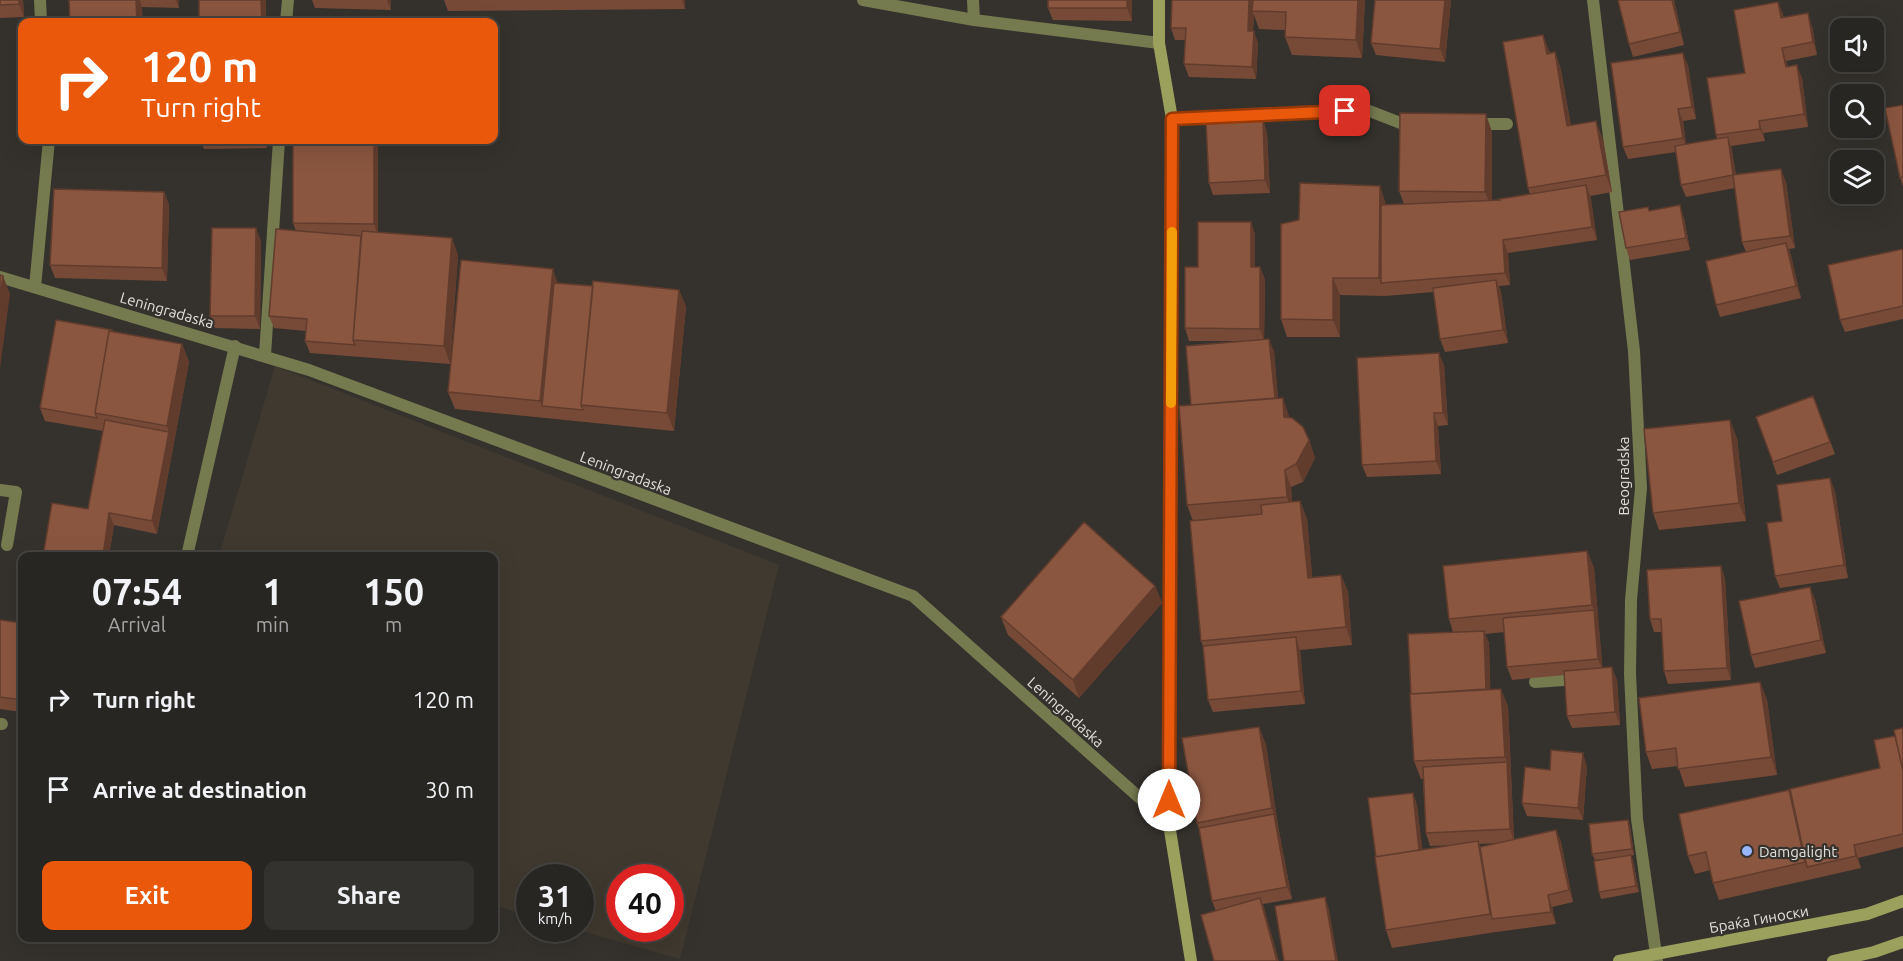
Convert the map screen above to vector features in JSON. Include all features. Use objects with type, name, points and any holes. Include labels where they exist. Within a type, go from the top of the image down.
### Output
[{"type":"street","points":[[40,0],[41,18]]},
{"type":"street","points":[[286,18],[288,0]]},
{"type":"street","points":[[863,0],[975,20],[1159,43]]},
{"type":"street","points":[[974,0],[975,20]]},
{"type":"street","points":[[1159,0],[1159,43],[1172,119],[1169,824],[1191,961]]},
{"type":"street","name":"Beogradska","points":[[1593,0],[1634,351],[1641,488],[1624,675],[1637,819],[1657,957]]},
{"type":"street","points":[[1172,119],[1367,110],[1403,124],[1426,124]]},
{"type":"street","points":[[1461,124],[1507,124]]},
{"type":"street","points":[[35,287],[49,144]]},
{"type":"street","points":[[265,355],[279,144]]},
{"type":"street","name":"Leningradaska","points":[[0,277],[265,355],[913,596],[1169,824]]},
{"type":"street","points":[[188,552],[235,346]]},
{"type":"street","points":[[0,490],[16,492],[7,545]]},
{"type":"street","points":[[1535,682],[1595,677]]},
{"type":"street","name":"Браќа Гиноски","points":[[1619,961],[1657,957],[1867,914],[1903,901]]},
{"type":"street","points":[[1833,961],[1876,957],[1903,942]]},
{"type":"shaded area","points":[[275,366],[779,565],[680,959],[620,942],[684,942],[684,864],[606,864],[606,938],[594,934],[594,864],[516,864],[516,912],[498,906],[498,552],[220,552]]},
{"type":"building","points":[[0,0],[19,0],[19,4],[0,5]]},
{"type":"building","points":[[69,0],[136,0],[137,18],[70,18]]},
{"type":"building","points":[[199,0],[261,0],[262,18],[199,18]]},
{"type":"building","points":[[1048,0],[1127,0],[1127,8],[1048,8]]},
{"type":"building","points":[[1172,0],[1249,0],[1248,31],[1254,31],[1252,67],[1184,64],[1186,28],[1171,28]]},
{"type":"building","points":[[1253,0],[1358,0],[1356,40],[1285,37],[1286,12],[1252,11]]},
{"type":"building","points":[[1375,0],[1445,0],[1440,49],[1371,43]]},
{"type":"building","points":[[1618,0],[1672,0],[1680,32],[1629,44]]},
{"type":"building","points":[[1778,2],[1781,18],[1808,13],[1813,42],[1782,48],[1786,67],[1797,65],[1804,114],[1759,121],[1760,129],[1716,135],[1707,78],[1745,73],[1734,10]]},
{"type":"building","points":[[1543,35],[1547,54],[1555,52],[1567,126],[1596,121],[1606,175],[1528,188],[1503,42]]},
{"type":"building","points":[[1683,53],[1692,107],[1678,109],[1683,138],[1623,147],[1611,63]]},
{"type":"building","points":[[1903,105],[1903,177],[1900,178],[1885,108]]},
{"type":"building","points":[[1400,113],[1486,114],[1485,192],[1399,191]]},
{"type":"building","points":[[1263,120],[1265,180],[1209,183],[1206,123]]},
{"type":"building","points":[[1728,137],[1733,175],[1681,185],[1675,146]]},
{"type":"building","points":[[293,144],[374,144],[374,224],[293,223]]},
{"type":"building","points":[[1781,169],[1790,236],[1742,242],[1733,175]]},
{"type":"building","points":[[1300,183],[1380,186],[1379,278],[1333,278],[1333,320],[1281,319],[1281,224],[1299,220]]},
{"type":"building","points":[[1586,185],[1592,227],[1503,240],[1505,273],[1381,283],[1381,205],[1501,200],[1499,199]]},
{"type":"building","points":[[54,189],[164,192],[162,268],[50,265]]},
{"type":"building","points":[[1680,205],[1686,238],[1626,248],[1619,212],[1648,207],[1649,211]]},
{"type":"building","points":[[1198,222],[1251,222],[1251,267],[1260,267],[1260,329],[1185,328],[1185,267],[1198,267]]},
{"type":"building","points":[[212,228],[256,228],[255,316],[210,316]]},
{"type":"building","points":[[276,229],[361,236],[353,340],[355,345],[305,341],[307,319],[269,316]]},
{"type":"building","points":[[362,231],[452,238],[444,346],[353,340]]},
{"type":"building","points":[[1786,243],[1796,286],[1716,305],[1706,261]]},
{"type":"building","points":[[1903,249],[1903,306],[1840,320],[1828,265]]},
{"type":"building","points":[[461,260],[553,269],[540,401],[448,392]]},
{"type":"building","points":[[0,275],[3,276],[0,300]]},
{"type":"building","points":[[1496,280],[1503,330],[1440,339],[1433,288]]},
{"type":"building","points":[[593,281],[679,290],[667,413],[581,405]]},
{"type":"building","points":[[554,283],[593,286],[581,405],[583,410],[542,406]]},
{"type":"building","points":[[56,320],[112,330],[109,331],[95,413],[97,418],[40,408]]},
{"type":"building","points":[[109,331],[182,344],[167,426],[95,413]]},
{"type":"building","points":[[1269,339],[1275,398],[1191,405],[1186,346]]},
{"type":"building","points":[[1439,353],[1443,413],[1434,413],[1436,461],[1362,465],[1357,358]]},
{"type":"building","points":[[1813,396],[1830,442],[1773,462],[1756,417]]},
{"type":"building","points":[[1283,398],[1284,417],[1292,418],[1303,427],[1309,440],[1296,464],[1285,470],[1287,497],[1187,505],[1179,406]]},
{"type":"building","points":[[105,420],[169,432],[152,521],[109,513],[104,552],[44,552],[52,503],[88,509]]},
{"type":"building","points":[[1730,420],[1739,503],[1653,513],[1644,429]]},
{"type":"building","points":[[1830,478],[1844,565],[1775,576],[1767,523],[1782,521],[1777,485]]},
{"type":"building","points":[[1300,501],[1308,578],[1341,575],[1346,627],[1201,641],[1190,521],[1262,514],[1261,505]]},
{"type":"building","points":[[1084,522],[1155,586],[1073,680],[1001,617]]},
{"type":"building","points":[[1587,551],[1592,605],[1449,619],[1443,566]]},
{"type":"building","points":[[1721,566],[1727,668],[1664,671],[1661,619],[1650,619],[1647,570]]},
{"type":"building","points":[[1810,587],[1821,640],[1751,655],[1739,601]]},
{"type":"building","points":[[1594,610],[1598,659],[1507,667],[1503,618]]},
{"type":"building","points":[[0,620],[18,622],[18,699],[0,697]]},
{"type":"building","points":[[1484,631],[1486,689],[1411,694],[1408,634]]},
{"type":"building","points":[[1296,637],[1301,691],[1208,700],[1203,646]]},
{"type":"building","points":[[1612,667],[1615,712],[1567,716],[1564,671]]},
{"type":"building","points":[[1760,682],[1771,757],[1678,769],[1676,748],[1646,752],[1639,698]]},
{"type":"building","points":[[1501,689],[1505,757],[1414,761],[1410,694]]},
{"type":"building","points":[[1259,727],[1272,808],[1197,823],[1182,738]]},
{"type":"building","points":[[1903,728],[1903,771],[1894,730]]},
{"type":"building","points":[[1895,736],[1903,771],[1903,834],[1854,845],[1856,856],[1807,867],[1790,789],[1880,768],[1874,740]]},
{"type":"building","points":[[1551,750],[1583,753],[1578,808],[1522,803],[1525,767],[1550,770]]},
{"type":"building","points":[[1507,762],[1510,829],[1426,833],[1423,767]]},
{"type":"building","name":"Damgalight","points":[[1789,790],[1805,862],[1713,883],[1706,852],[1688,856],[1679,814]]},
{"type":"building","points":[[1413,793],[1419,850],[1376,857],[1368,798]]},
{"type":"building","points":[[1274,814],[1287,887],[1212,901],[1199,828]]},
{"type":"building","points":[[1628,820],[1632,849],[1592,854],[1589,824]]},
{"type":"building","points":[[1556,830],[1569,890],[1548,895],[1551,912],[1492,919],[1480,847]]},
{"type":"building","points":[[1478,841],[1490,914],[1386,930],[1375,857]]},
{"type":"building","points":[[1631,855],[1636,886],[1599,892],[1594,861]]},
{"type":"building","points":[[1325,897],[1336,961],[1284,961],[1275,906]]},
{"type":"building","points":[[1260,898],[1277,961],[1214,961],[1201,915]]},
{"type":"slow traffic","points":[[1171,403],[1172,232]]},
{"type":"place","name":"Damgalight","points":[[1747,851]]},
{"type":"route","points":[[1169,800],[1172,119],[1345,111]]}]
